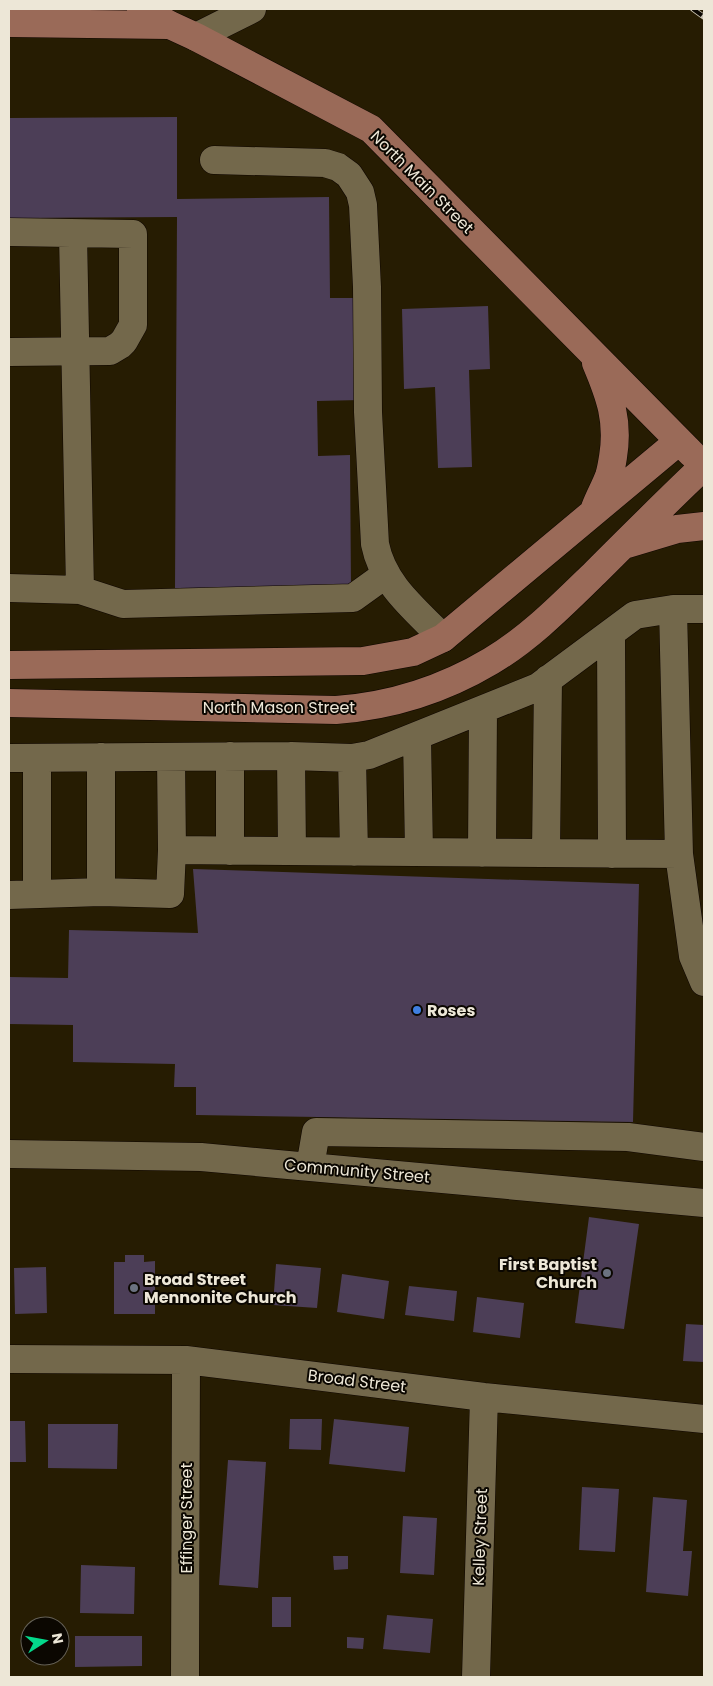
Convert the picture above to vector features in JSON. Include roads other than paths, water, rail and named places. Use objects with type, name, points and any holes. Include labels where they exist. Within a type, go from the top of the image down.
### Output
[{"type":"main road","points":[[141,9],[170,25]]},
{"type":"main road","name":"North Main Street","points":[[9,23],[170,25],[371,129],[704,466]]},
{"type":"main road","points":[[590,350],[608,389],[615,424],[614,450],[610,475],[593,513]]},
{"type":"main road","points":[[9,665],[363,662],[413,652],[442,638],[679,441]]},
{"type":"main road","name":"North Mason Street","points":[[9,703],[336,710],[359,708],[430,691],[492,661],[526,636],[558,609],[704,466]]},
{"type":"main road","points":[[623,545],[677,529],[704,526]]},
{"type":"street","points":[[196,37],[252,9]]},
{"type":"street","points":[[214,160],[325,162],[338,167],[349,175],[360,192],[363,206],[367,287],[368,412],[375,544],[385,575],[391,584],[442,638]]},
{"type":"street","points":[[9,232],[133,234],[134,320],[131,331],[120,345],[110,351],[9,352]]},
{"type":"street","points":[[73,234],[80,590]]},
{"type":"street","points":[[9,588],[80,590],[123,604],[353,598],[385,575]]},
{"type":"street","points":[[9,758],[291,756],[352,758],[370,755],[538,687],[635,615],[673,609],[704,609]]},
{"type":"street","points":[[673,609],[679,854],[704,982]]},
{"type":"street","points":[[611,633],[612,854]]},
{"type":"street","points":[[546,853],[548,680]]},
{"type":"street","points":[[482,853],[483,710]]},
{"type":"street","points":[[417,736],[419,852]]},
{"type":"street","points":[[230,756],[230,851]]},
{"type":"street","points":[[291,756],[292,851]]},
{"type":"street","points":[[101,757],[102,892]]},
{"type":"street","points":[[9,895],[102,892],[170,894],[172,850],[171,757]]},
{"type":"street","points":[[37,758],[37,894]]},
{"type":"street","points":[[352,758],[354,852]]},
{"type":"street","points":[[172,850],[679,854]]},
{"type":"street","points":[[310,1167],[316,1132],[628,1137],[704,1147]]},
{"type":"street","name":"Community Street","points":[[9,1154],[201,1157],[704,1203]]},
{"type":"street","name":"Broad Street","points":[[9,1359],[186,1360],[484,1397],[704,1419]]},
{"type":"street","name":"Effinger Street","points":[[185,1677],[186,1360]]},
{"type":"street","name":"Kelley Street","points":[[476,1677],[484,1397]]},
{"type":"railway","points":[[693,9],[704,17]]},
{"type":"place","name":"Roses","points":[[417,1010]]},
{"type":"place","name":"First Baptist Church","points":[[607,1273]]},
{"type":"place","name":"Broad Street Mennonite Church","points":[[134,1288]]}]
